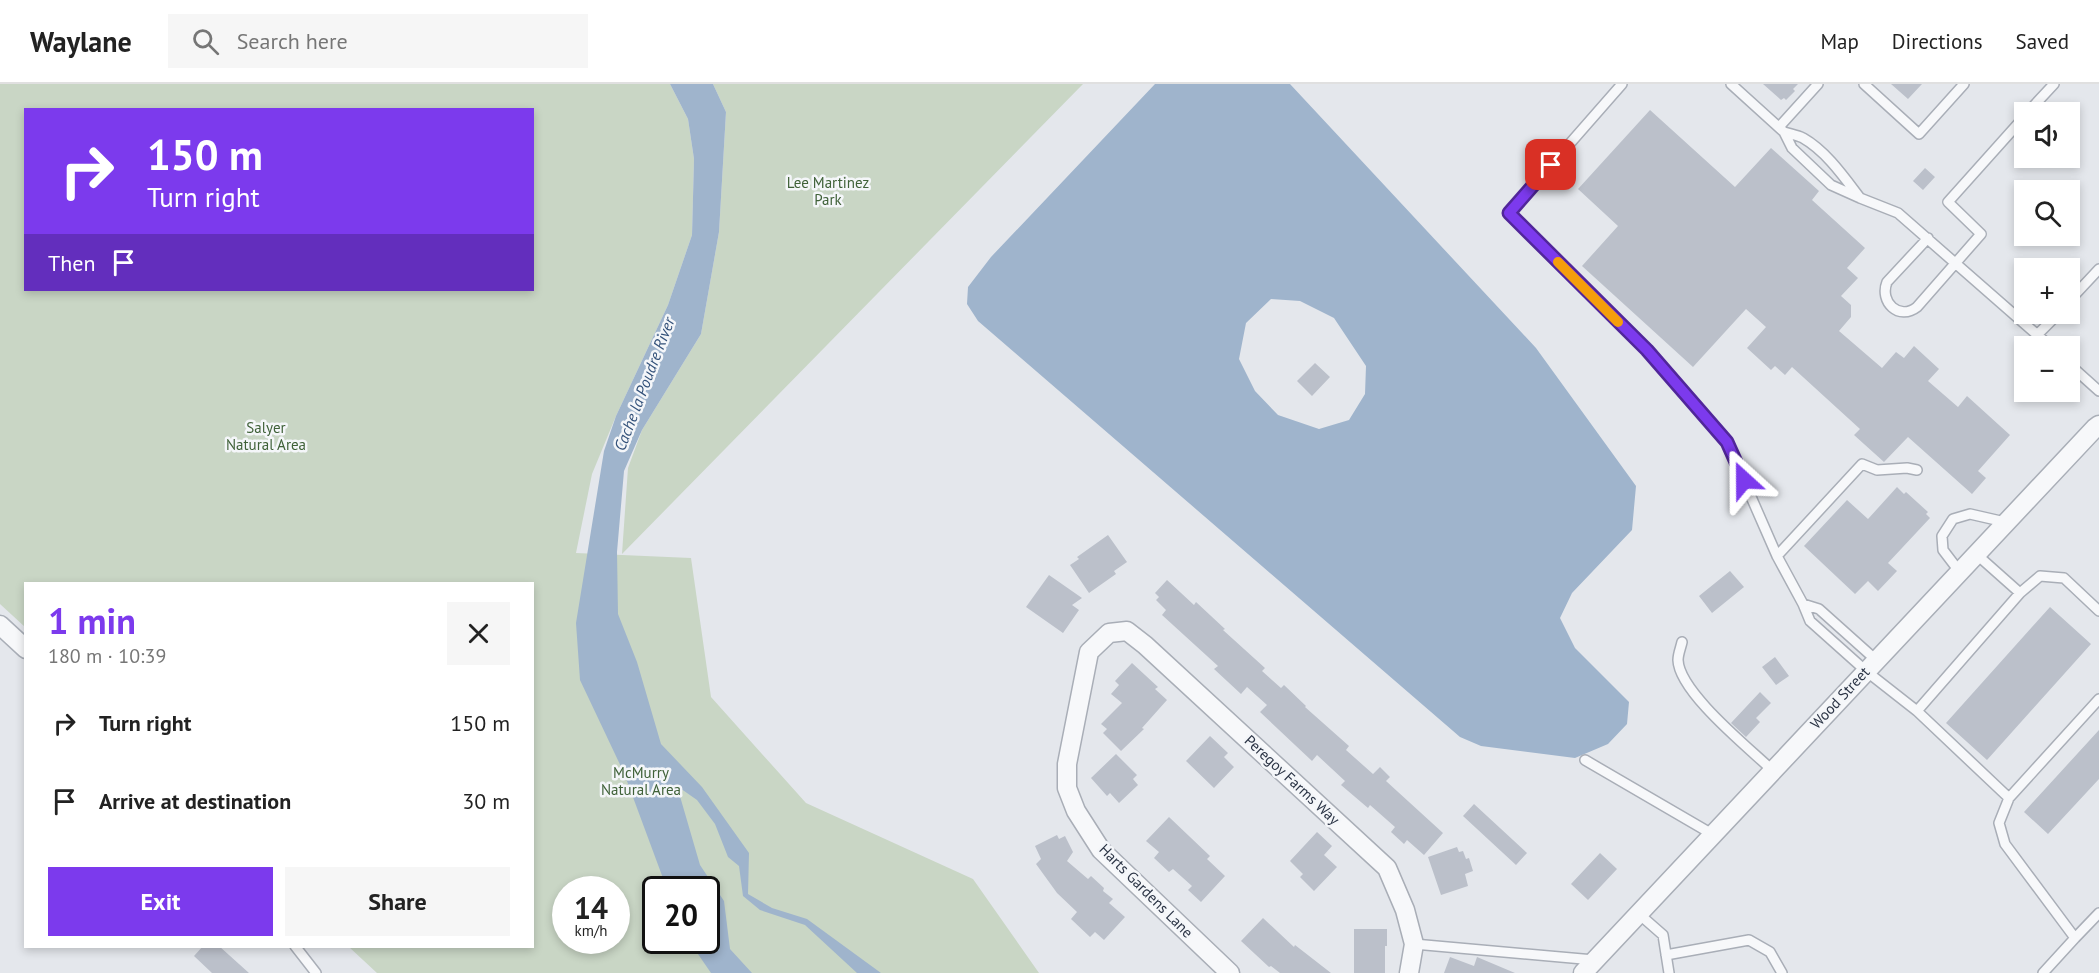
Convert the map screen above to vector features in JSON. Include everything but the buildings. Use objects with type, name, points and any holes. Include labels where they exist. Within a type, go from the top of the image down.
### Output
[{"type":"street","name":"Wood Street","points":[[1589,966],[2005,522],[2099,425]]},
{"type":"street","points":[[0,625],[24,647]]},
{"type":"street","name":"Peregoy Farms Way","points":[[1109,633],[1127,631],[1145,645],[1387,868],[1405,910],[1414,944],[1409,973]]},
{"type":"street","name":"Harts Gardens Lane","points":[[1109,633],[1089,652],[1067,764],[1067,788],[1076,811],[1101,850],[1230,973]]},
{"type":"lane","points":[[1622,84],[1509,213],[1647,350],[1727,442],[1777,556],[1810,621],[1871,665]]},
{"type":"lane","points":[[1731,84],[1782,129],[1803,138],[1819,152],[1841,173],[1860,198]]},
{"type":"lane","points":[[1782,129],[1818,84]]},
{"type":"lane","points":[[1864,84],[1919,134],[1964,84]]},
{"type":"lane","points":[[2037,102],[2054,84]]},
{"type":"lane","points":[[1928,238],[1887,282],[1884,290],[1889,305],[1896,310],[1905,313],[1912,311],[1981,234],[1948,202],[2014,128]]},
{"type":"lane","points":[[1782,129],[1792,148],[1831,185],[1898,213],[2037,335],[2048,324]]},
{"type":"lane","points":[[2080,289],[2099,269]]},
{"type":"lane","points":[[2080,374],[2099,391]]},
{"type":"lane","points":[[1777,556],[1862,464],[1877,470],[1907,468],[1917,470]]},
{"type":"lane","points":[[1959,571],[1943,550],[1942,536],[1953,519],[1970,514],[2005,522]]},
{"type":"lane","points":[[1975,554],[2020,593]]},
{"type":"lane","points":[[1917,711],[2020,593],[2040,576],[2064,578],[2099,611]]},
{"type":"lane","points":[[1803,604],[1819,609],[1917,711],[2010,798]]},
{"type":"lane","points":[[1682,642],[1678,660],[1684,679],[1719,721],[1772,770]]},
{"type":"lane","points":[[2075,938],[2005,844],[1999,823],[2010,798],[2099,699]]},
{"type":"lane","points":[[1586,760],[1712,834]]},
{"type":"lane","points":[[2043,973],[2099,913]]},
{"type":"lane","points":[[1639,914],[1663,935],[1669,973]]},
{"type":"lane","points":[[1666,955],[1749,940],[1770,952],[1782,973]]},
{"type":"lane","points":[[1414,944],[1589,966]]},
{"type":"lane","points":[[297,948],[316,973]]},
{"type":"green space","name":"Salyer Natural Area","points":[[0,84],[670,84],[688,119],[694,159],[692,235],[668,305],[616,416],[592,474],[576,553],[691,558],[711,697],[806,803],[973,879],[1039,973],[377,973],[350,948],[534,948],[534,582],[24,582],[24,626],[0,604]]},
{"type":"green space","name":"Lee Martinez Park","points":[[713,84],[1083,84],[622,554],[628,468],[642,430],[701,334],[719,232],[726,112]]},
{"type":"water","name":"Cache la Poudre River","points":[[670,84],[713,84],[726,112],[719,232],[701,334],[642,430],[624,471],[617,552],[618,614],[637,662],[661,744],[702,787],[749,853],[748,894],[772,908],[807,919],[881,973],[857,973],[805,925],[760,910],[743,896],[739,866],[728,857],[715,824],[697,800],[677,786],[700,865],[707,876],[662,876],[624,773],[580,680],[576,623],[604,451],[616,416],[668,305],[692,235],[694,159],[688,119]]},
{"type":"water","points":[[1155,84],[1290,84],[1536,348],[1636,486],[1632,530],[1572,593],[1560,618],[1575,648],[1629,702],[1627,724],[1608,744],[1575,758],[1481,746],[1460,737],[978,321],[967,304],[968,287],[991,257]],"holes":[[[1271,299],[1300,301],[1334,318],[1366,366],[1365,394],[1349,420],[1319,429],[1278,415],[1255,391],[1239,359],[1246,323]]]},
{"type":"water","points":[[720,895],[724,901],[730,949],[752,973],[711,973],[698,954],[720,954]]},
{"type":"slow traffic","points":[[1558,262],[1618,322]]},
{"type":"route","points":[[1551,165],[1509,213],[1647,350],[1727,442],[1744,480]]},
{"type":"park label","name":"McMurry Natural Area","points":[[641,782]]}]
